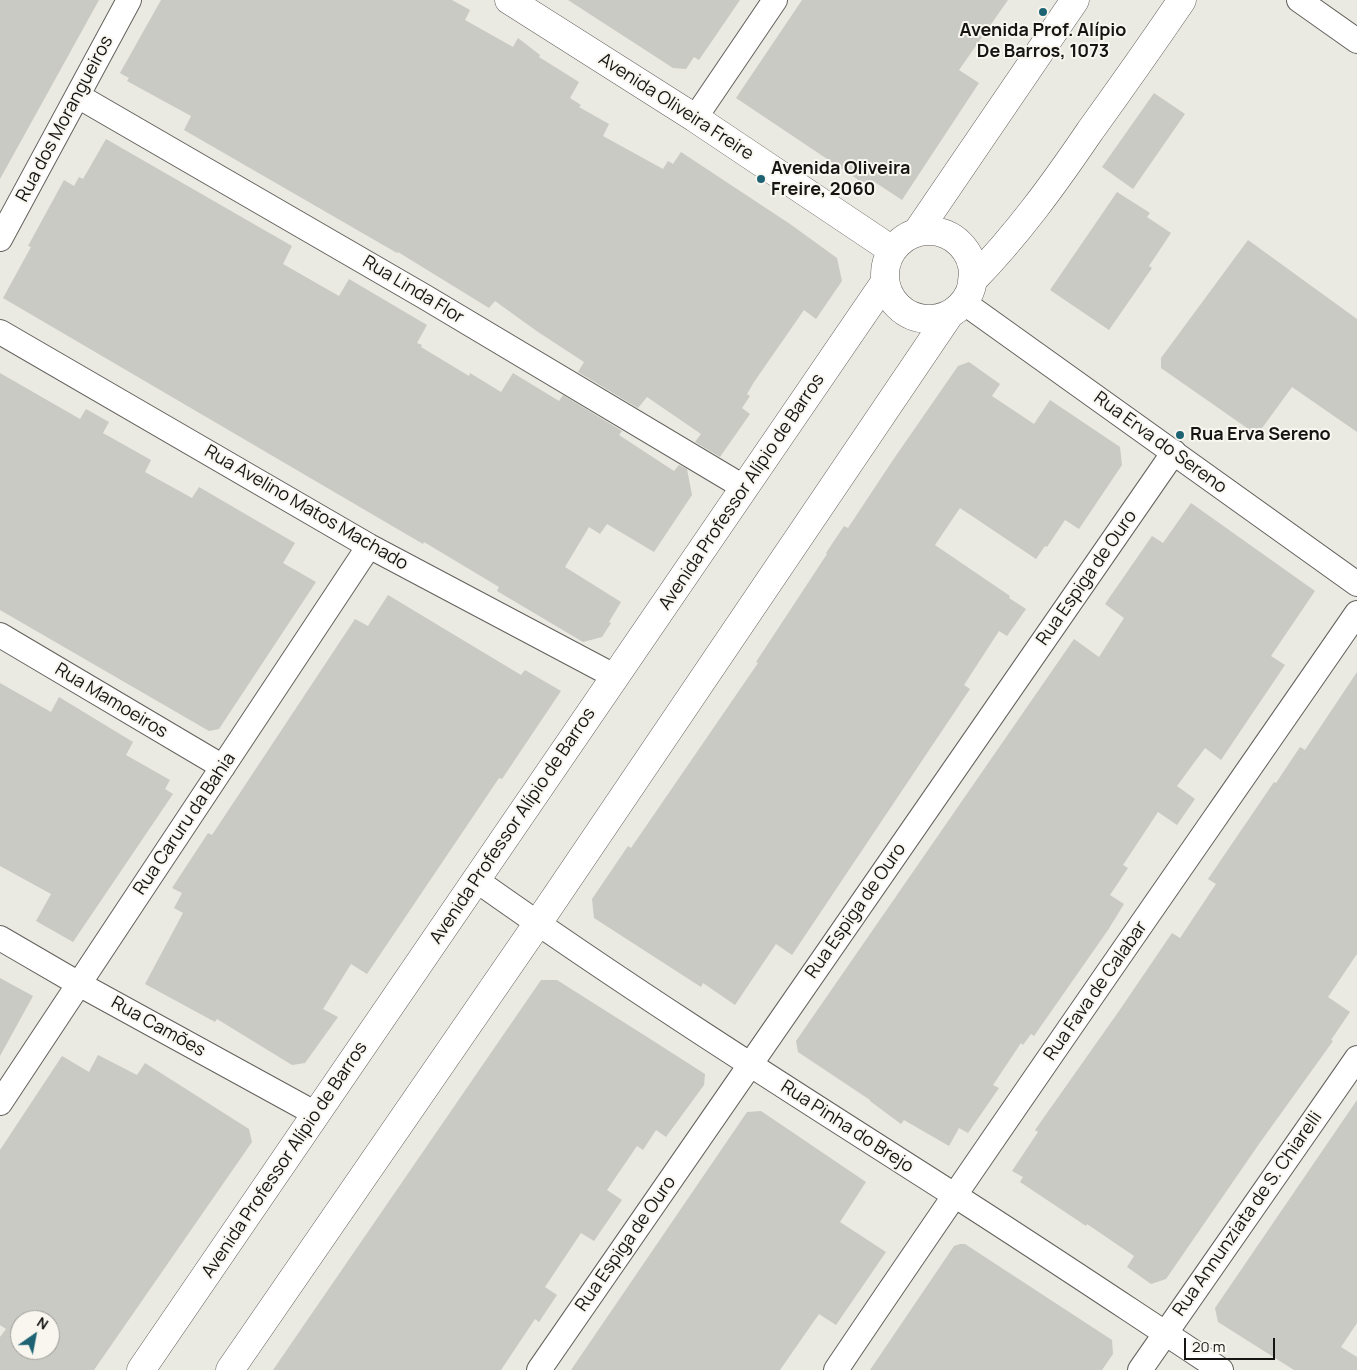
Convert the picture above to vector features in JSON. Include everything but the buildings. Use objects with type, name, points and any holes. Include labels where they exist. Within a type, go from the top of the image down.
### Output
[{"type":"street","name":"Rua dos Morangueiros","points":[[0,239],[128,0]]},
{"type":"street","name":"Avenida Oliveira Freire","points":[[509,0],[695,118],[892,250]]},
{"type":"street","points":[[695,118],[775,0]]},
{"type":"street","points":[[917,232],[1075,0]]},
{"type":"street","points":[[230,1370],[538,923],[962,299],[1056,181],[1182,0]]},
{"type":"street","points":[[1299,0],[1357,40]]},
{"type":"street","name":"Rua Linda Flor","points":[[78,96],[425,297],[745,488]]},
{"type":"street","points":[[917,232],[935,232],[952,238],[964,249],[971,264],[962,299],[934,319],[917,317],[906,311],[891,298],[885,282],[885,265],[892,250],[903,239],[917,232]]},
{"type":"street","name":"Avenida Professor Alípio de Barros","points":[[141,1370],[885,282]]},
{"type":"street","name":"Rua Erva do Sereno","points":[[962,299],[1357,584]]},
{"type":"street","name":"Rua Avelino Matos Machado","points":[[0,332],[369,546],[616,677]]},
{"type":"street","name":"Rua Espiga de Ouro","points":[[539,1370],[1174,452]]},
{"type":"street","name":"Rua Caruru da Bahia","points":[[0,1103],[369,546]]},
{"type":"street","name":"Rua Fava de Calabar","points":[[836,1370],[954,1195],[1357,613]]},
{"type":"street","name":"Rua Mamoeiros","points":[[0,635],[223,767]]},
{"type":"street","name":"Rua Pinha do Brejo","points":[[476,880],[749,1064],[954,1195],[1221,1370]]},
{"type":"street","name":"Rua Camões","points":[[0,938],[79,984],[316,1114]]},
{"type":"street","name":"Rua Annunziata de S. Chiarelli","points":[[1140,1370],[1357,1058]]},
{"type":"place","name":"Avenida Prof. Alípio De Barros, 1073","points":[[1043,12]]},
{"type":"place","name":"Avenida Oliveira Freire, 2060","points":[[761,179]]},
{"type":"place","name":"Rua Erva Sereno","points":[[1180,435]]}]
